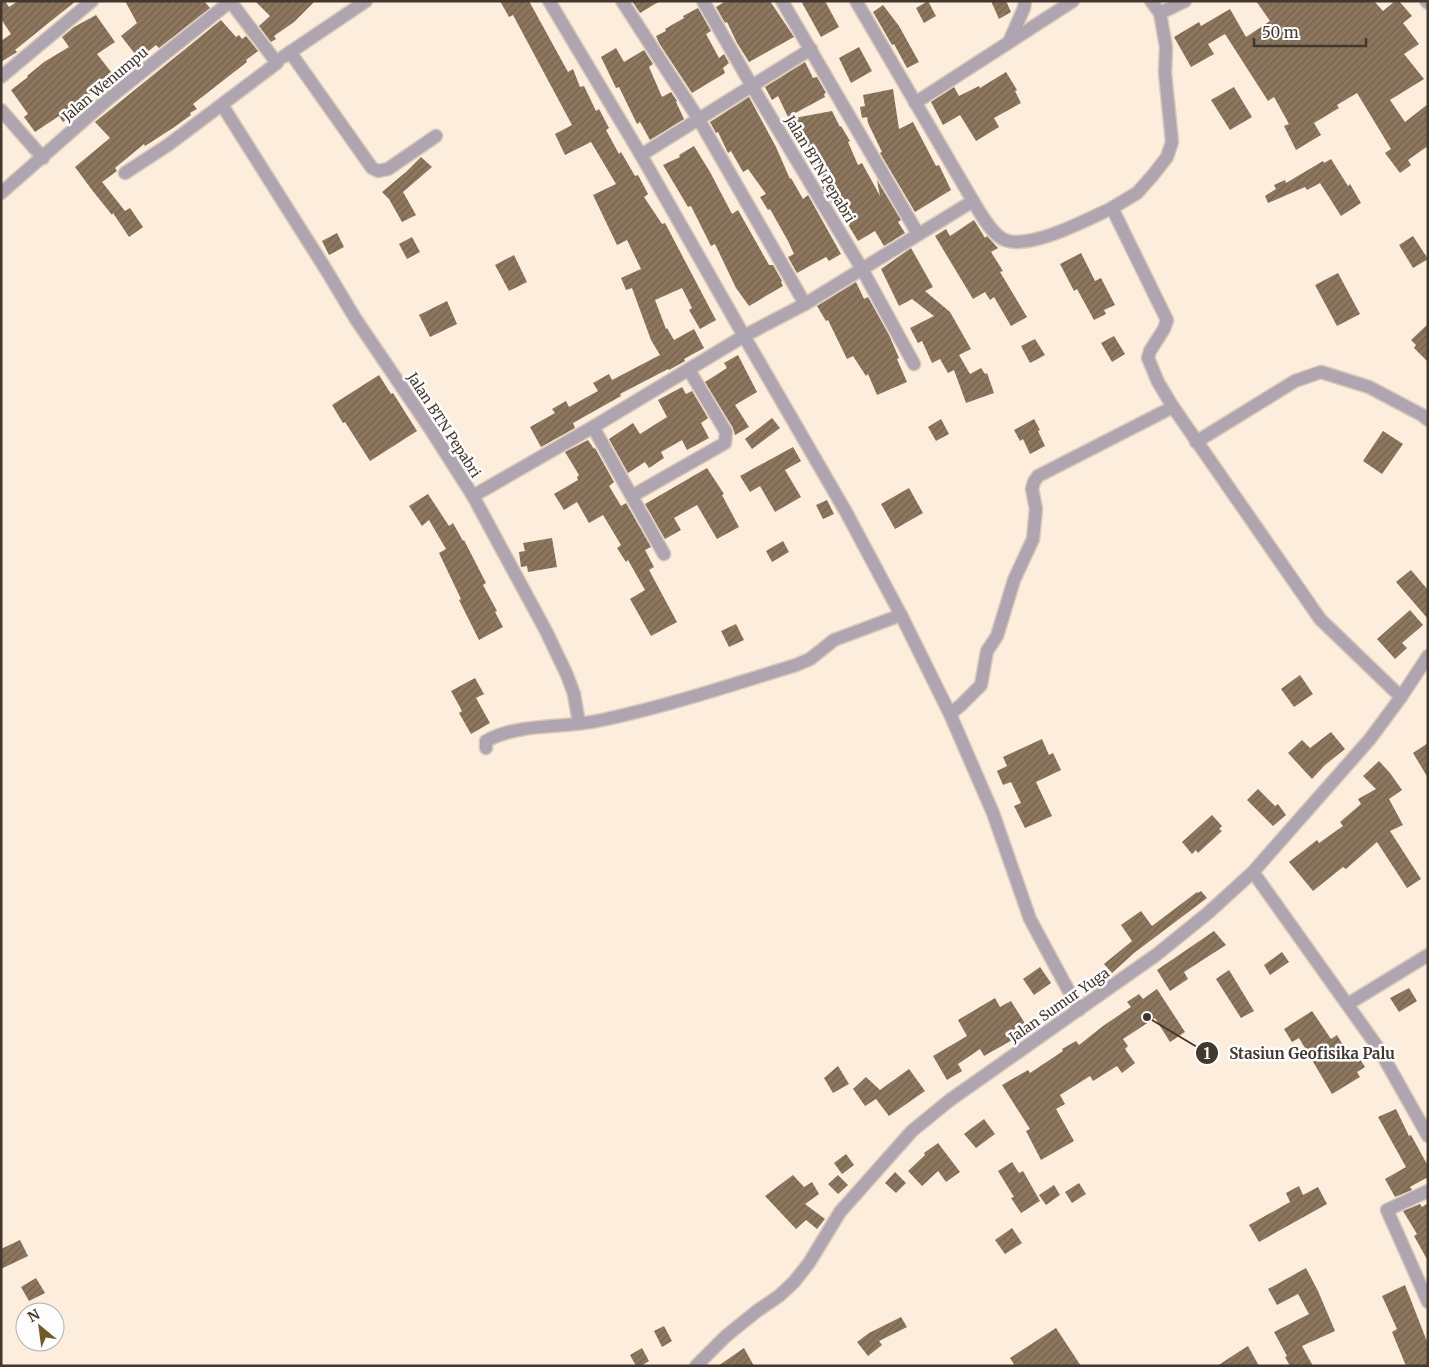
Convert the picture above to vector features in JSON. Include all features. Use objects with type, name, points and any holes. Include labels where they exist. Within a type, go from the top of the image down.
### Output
[{"type":"street","points":[[1,78],[92,1]]},
{"type":"street","points":[[230,1],[277,63]]},
{"type":"street","name":"Jalan Wenumpu","points":[[1,193],[108,100],[230,1]]},
{"type":"street","points":[[125,173],[168,145],[290,52],[366,1]]},
{"type":"street","points":[[549,1],[641,154],[846,512],[901,615],[950,714],[1002,836],[1030,919],[1079,1010]]},
{"type":"street","points":[[622,1],[698,118],[805,304]]},
{"type":"street","name":"Jalan BTN Pepabri","points":[[703,1],[862,269]]},
{"type":"street","points":[[782,1],[918,234]]},
{"type":"street","points":[[856,1],[987,224],[1004,240],[1013,241],[1049,236],[1112,208],[1137,193],[1167,156],[1172,142],[1165,73],[1166,47],[1160,12],[1151,1]]},
{"type":"street","points":[[1010,42],[1025,1]]},
{"type":"street","points":[[915,103],[1073,1]]},
{"type":"street","points":[[1160,12],[1185,1]]},
{"type":"street","points":[[641,154],[811,49]]},
{"type":"street","points":[[290,52],[372,168],[378,172],[388,169],[436,136]]},
{"type":"street","name":"Jalan BTN Pepabri","points":[[222,104],[355,318],[426,423],[472,496],[593,427],[744,336],[805,304],[973,201]]},
{"type":"street","points":[[1,110],[43,158]]},
{"type":"street","points":[[1112,208],[1167,320],[1148,358],[1158,382],[1196,442],[1320,619],[1401,697]]},
{"type":"street","points":[[862,269],[914,364]]},
{"type":"street","points":[[632,496],[724,443],[726,440],[726,432],[688,370]]},
{"type":"street","points":[[1196,442],[1295,381],[1321,372],[1370,388],[1428,420]]},
{"type":"street","points":[[950,714],[981,685],[987,651],[997,636],[1014,580],[1033,539],[1036,509],[1032,489],[1038,476],[1173,407]]},
{"type":"street","points":[[593,427],[664,554]]},
{"type":"street","points":[[472,496],[546,631],[567,675],[574,694],[579,723]]},
{"type":"street","points":[[486,748],[486,741],[516,729],[600,721],[662,707],[796,665],[810,658],[834,640],[901,615]]},
{"type":"street","name":"Jalan Sumur Yuga","points":[[696,1366],[726,1336],[779,1296],[794,1282],[809,1263],[840,1212],[912,1131],[950,1100],[1156,955],[1208,913],[1253,872],[1370,740],[1428,656]]},
{"type":"street","points":[[1253,872],[1390,1065],[1428,1136]]},
{"type":"street","points":[[1348,1004],[1428,955]]},
{"type":"street","points":[[1428,1191],[1387,1210],[1428,1302]]},
{"type":"building","points":[[1,1],[5,1],[9,7],[18,1],[76,1],[15,50],[17,52],[1,62],[1,41],[11,34],[1,19]]},
{"type":"building","points":[[125,1],[204,1],[210,8],[159,48],[156,45],[139,59],[121,36],[137,23]]},
{"type":"building","points":[[255,1],[315,1],[294,22],[274,36],[276,39],[271,42],[259,26],[270,16]]},
{"type":"building","points":[[500,1],[529,1],[568,72],[573,69],[580,87],[584,86],[596,111],[599,109],[609,128],[606,130],[619,154],[621,152],[635,176],[638,175],[648,194],[644,197],[662,224],[665,223],[716,320],[700,329],[689,310],[692,308],[682,288],[655,300],[666,329],[674,340],[694,329],[704,348],[669,370],[620,394],[621,396],[573,423],[575,428],[541,447],[530,427],[555,413],[552,409],[566,401],[569,407],[598,391],[593,383],[609,374],[612,380],[660,355],[651,340],[632,288],[626,290],[621,278],[641,269],[627,240],[617,245],[593,195],[616,184],[591,142],[565,155],[555,134],[572,125],[513,15],[509,17]]},
{"type":"building","points":[[632,1],[660,1],[640,13]]},
{"type":"building","points":[[726,1],[770,1],[794,37],[749,62],[727,22],[725,23],[716,7]]},
{"type":"building","points":[[801,1],[825,1],[839,27],[821,37]]},
{"type":"building","points":[[928,1],[936,16],[924,23],[916,8]]},
{"type":"building","points":[[991,1],[1006,1],[1011,12],[999,19]]},
{"type":"building","points":[[1256,1],[1374,1],[1383,11],[1395,1],[1399,1],[1412,16],[1403,23],[1419,44],[1404,54],[1424,79],[1390,100],[1405,122],[1428,104],[1428,146],[1408,160],[1411,165],[1400,173],[1385,153],[1391,149],[1357,93],[1337,105],[1339,108],[1314,123],[1321,135],[1296,150],[1284,126],[1289,124],[1274,97],[1268,101],[1225,34],[1208,44],[1214,54],[1191,67],[1174,37],[1199,22],[1201,26],[1230,9],[1246,37],[1270,21]]},
{"type":"building","points":[[883,5],[899,26],[919,62],[907,68],[873,12]]},
{"type":"building","points":[[698,8],[711,31],[706,34],[719,58],[724,54],[729,63],[723,68],[725,73],[692,93],[656,36],[684,18],[683,16]]},
{"type":"building","points":[[96,15],[115,42],[97,54],[115,77],[77,103],[81,108],[63,122],[59,116],[35,132],[24,117],[28,114],[11,90],[44,62],[69,47],[62,37],[74,27]]},
{"type":"building","points":[[221,20],[236,37],[239,35],[242,39],[246,36],[258,51],[246,60],[247,62],[193,104],[197,109],[190,113],[191,115],[145,146],[144,144],[115,168],[117,171],[102,182],[125,211],[130,208],[143,227],[129,237],[113,213],[112,215],[75,167],[110,138],[95,122]]},
{"type":"building","points":[[859,47],[872,71],[851,83],[839,58]]},
{"type":"building","points":[[616,48],[624,62],[644,50],[653,64],[649,67],[662,97],[671,92],[677,101],[684,119],[650,140],[640,122],[637,124],[619,87],[616,88],[601,57]]},
{"type":"building","points":[[805,62],[813,78],[817,77],[826,93],[824,94],[825,97],[788,117],[778,96],[772,100],[765,87]]},
{"type":"building","points":[[1006,72],[1017,90],[1015,91],[1021,103],[994,118],[999,127],[976,141],[960,115],[943,125],[931,102],[954,87],[959,96],[979,86],[980,88]]},
{"type":"building","points":[[1234,87],[1252,117],[1230,130],[1211,100]]},
{"type":"building","points":[[893,89],[899,129],[913,122],[936,166],[939,165],[951,190],[915,212],[880,153],[882,152],[867,117],[862,118],[860,107],[865,106],[863,95]]},
{"type":"building","points":[[749,97],[776,147],[790,179],[803,199],[808,195],[841,254],[829,261],[826,257],[797,273],[788,257],[794,254],[788,241],[770,209],[768,210],[760,197],[766,194],[748,169],[743,172],[731,151],[728,153],[718,132],[716,133],[710,122]]},
{"type":"building","points":[[832,111],[850,141],[848,142],[858,165],[862,163],[880,196],[877,180],[901,220],[898,222],[905,233],[884,246],[875,231],[858,241],[847,223],[850,221],[838,200],[832,203],[822,187],[822,184],[826,182],[815,164],[817,163],[806,143],[802,145],[789,119]]},
{"type":"building","points":[[694,146],[732,214],[738,210],[769,265],[773,265],[782,281],[783,286],[749,306],[736,288],[715,244],[711,246],[691,206],[688,207],[663,165],[680,157],[679,155]]},
{"type":"building","points":[[421,157],[432,167],[403,192],[416,215],[402,222],[389,199],[382,192]]},
{"type":"building","points":[[1331,159],[1348,186],[1350,184],[1361,203],[1341,216],[1320,183],[1307,190],[1305,187],[1268,203],[1265,196],[1276,189],[1274,185],[1285,180],[1286,183],[1323,161],[1324,163]]},
{"type":"building","points":[[974,220],[985,238],[987,236],[998,248],[991,252],[1003,271],[1000,272],[1027,317],[1011,326],[994,297],[990,300],[985,292],[973,299],[935,236],[946,229],[950,236]]},
{"type":"building","points":[[337,233],[344,247],[329,255],[322,241]]},
{"type":"building","points":[[1413,236],[1428,259],[1413,268],[1399,245]]},
{"type":"building","points":[[412,237],[420,252],[407,259],[399,244]]},
{"type":"building","points":[[911,248],[933,287],[925,291],[950,312],[971,349],[959,355],[970,374],[981,368],[985,374],[987,373],[994,393],[966,403],[954,370],[948,373],[940,359],[932,363],[922,341],[918,343],[910,328],[934,316],[912,299],[899,306],[881,269]]},
{"type":"building","points":[[1081,253],[1095,281],[1101,278],[1115,305],[1104,310],[1106,314],[1094,320],[1077,289],[1074,291],[1060,264]]},
{"type":"building","points":[[514,255],[527,282],[509,291],[495,265]]},
{"type":"building","points":[[1338,273],[1360,314],[1337,326],[1315,285]]},
{"type":"building","points":[[856,282],[864,299],[868,297],[889,335],[907,382],[877,395],[868,374],[866,376],[853,356],[847,359],[828,320],[826,321],[817,306]]},
{"type":"building","points":[[447,301],[457,324],[430,337],[419,315]]},
{"type":"building","points":[[1428,324],[1428,362],[1414,348],[1416,345],[1411,340]]},
{"type":"building","points":[[1114,336],[1125,354],[1112,362],[1101,343]]},
{"type":"building","points":[[1035,339],[1045,355],[1030,363],[1021,346]]},
{"type":"building","points":[[738,355],[757,392],[735,405],[749,427],[735,435],[733,428],[705,382],[727,368],[724,363]]},
{"type":"building","points":[[379,375],[417,431],[370,461],[332,405]]},
{"type":"building","points":[[682,387],[686,394],[692,391],[708,418],[701,423],[709,438],[687,450],[682,440],[661,452],[664,458],[649,468],[645,462],[628,473],[609,439],[633,423],[640,434],[667,417],[658,400]]},
{"type":"building","points":[[772,418],[780,428],[752,449],[745,439]]},
{"type":"building","points":[[941,419],[949,434],[936,441],[928,427]]},
{"type":"building","points":[[1034,419],[1045,446],[1030,454],[1023,439],[1020,441],[1014,430]]},
{"type":"building","points":[[1383,431],[1403,444],[1382,474],[1363,461]]},
{"type":"building","points":[[588,440],[595,448],[614,482],[609,486],[621,506],[626,503],[651,547],[645,550],[654,567],[649,570],[677,622],[651,636],[630,599],[645,590],[628,560],[626,562],[617,548],[621,545],[603,515],[589,523],[577,502],[564,510],[554,494],[578,480],[577,477],[579,475],[565,452]]},
{"type":"building","points":[[793,447],[801,461],[785,470],[801,497],[775,512],[760,486],[750,492],[740,476]]},
{"type":"building","points":[[707,468],[724,494],[722,495],[739,527],[717,539],[697,505],[674,518],[681,530],[665,539],[645,504]]},
{"type":"building","points":[[909,488],[923,513],[895,529],[881,504]]},
{"type":"building","points":[[428,494],[449,526],[453,523],[464,540],[486,583],[483,585],[503,627],[479,640],[439,553],[446,549],[429,520],[422,526],[409,506]]},
{"type":"building","points":[[827,500],[834,514],[823,519],[816,505]]},
{"type":"building","points":[[552,538],[557,567],[528,572],[527,566],[521,567],[519,552],[525,551],[523,543]]},
{"type":"building","points":[[783,541],[789,552],[772,562],[766,551]]},
{"type":"building","points":[[1411,570],[1428,590],[1428,619],[1396,582]]},
{"type":"building","points":[[1410,610],[1423,625],[1402,643],[1407,648],[1395,659],[1377,639]]},
{"type":"building","points":[[736,624],[744,640],[729,647],[721,631]]},
{"type":"building","points":[[1300,675],[1313,694],[1294,707],[1281,689]]},
{"type":"building","points":[[475,678],[484,694],[476,698],[490,723],[471,734],[459,713],[462,711],[451,691]]},
{"type":"building","points":[[1331,732],[1345,749],[1325,765],[1312,779],[1288,753],[1302,740],[1310,748]]},
{"type":"building","points":[[1042,739],[1049,755],[1053,753],[1061,770],[1036,782],[1052,816],[1025,828],[1014,806],[1021,803],[1011,782],[1003,785],[997,771],[1007,766],[1003,757]]},
{"type":"building","points":[[1428,743],[1428,778],[1413,753]]},
{"type":"building","points":[[1379,761],[1402,790],[1389,799],[1403,825],[1390,831],[1421,879],[1407,888],[1377,842],[1346,869],[1343,867],[1313,891],[1289,862],[1317,840],[1319,843],[1343,826],[1340,822],[1361,804],[1358,799],[1376,789],[1363,776]]},
{"type":"building","points":[[1258,789],[1275,806],[1278,804],[1286,815],[1273,826],[1247,800]]},
{"type":"building","points":[[1212,815],[1222,826],[1219,829],[1222,831],[1198,853],[1196,850],[1192,854],[1182,842]]},
{"type":"building","points":[[1201,891],[1207,898],[1134,953],[1112,973],[1104,964],[1132,941],[1121,925],[1141,911],[1152,926],[1197,892]]},
{"type":"building","points":[[1214,931],[1226,945],[1184,972],[1188,979],[1170,991],[1157,970]]},
{"type":"building","points":[[1282,952],[1289,962],[1270,975],[1264,965]]},
{"type":"building","points":[[1040,967],[1051,983],[1034,995],[1023,979]]},
{"type":"building","points":[[1229,970],[1254,1011],[1241,1018],[1216,979]]},
{"type":"building","points":[[1409,988],[1417,1001],[1399,1012],[1390,998]]},
{"type":"building","points":[[1157,989],[1185,1032],[1170,1042],[1155,1018],[1123,1039],[1128,1046],[1125,1049],[1135,1063],[1122,1073],[1117,1066],[1093,1081],[1090,1076],[1060,1095],[1065,1104],[1056,1109],[1074,1141],[1041,1160],[1026,1131],[1030,1129],[1002,1085],[1028,1070],[1030,1073],[1076,1041],[1079,1045],[1131,1007],[1127,1002],[1139,994],[1143,999]]},
{"type":"building","points":[[995,998],[1000,1007],[1011,1001],[1031,1033],[1016,1043],[1014,1039],[984,1056],[980,1049],[958,1064],[962,1071],[947,1080],[933,1056],[967,1036],[958,1020]]},
{"type":"building","points":[[1312,1011],[1331,1039],[1337,1035],[1352,1060],[1358,1056],[1365,1067],[1357,1072],[1360,1077],[1332,1094],[1299,1038],[1292,1042],[1284,1029]]},
{"type":"building","points":[[838,1066],[849,1084],[833,1093],[824,1078]]},
{"type":"building","points":[[909,1069],[925,1091],[889,1116],[876,1099],[865,1106],[853,1089],[866,1077],[880,1090]]},
{"type":"building","points":[[1396,1109],[1409,1136],[1411,1135],[1428,1166],[1428,1177],[1410,1187],[1412,1190],[1395,1197],[1385,1179],[1406,1167],[1378,1117]]},
{"type":"building","points":[[984,1119],[995,1134],[976,1148],[964,1134]]},
{"type":"building","points":[[938,1143],[960,1172],[946,1182],[938,1171],[922,1186],[908,1171],[925,1155],[924,1153]]},
{"type":"building","points":[[846,1154],[854,1165],[842,1174],[834,1163]]},
{"type":"building","points":[[1012,1162],[1019,1173],[1023,1171],[1040,1201],[1021,1213],[1011,1198],[1014,1197],[998,1171]]},
{"type":"building","points":[[895,1172],[906,1183],[896,1193],[885,1183]]},
{"type":"building","points":[[793,1175],[804,1187],[812,1182],[819,1194],[805,1204],[825,1219],[817,1229],[806,1220],[796,1229],[765,1196]]},
{"type":"building","points":[[838,1175],[848,1185],[838,1194],[828,1184]]},
{"type":"building","points":[[1079,1183],[1086,1194],[1072,1203],[1065,1192]]},
{"type":"building","points":[[1054,1185],[1060,1195],[1046,1205],[1039,1195]]},
{"type":"building","points":[[1299,1186],[1303,1195],[1318,1187],[1327,1204],[1259,1242],[1249,1225],[1290,1202],[1286,1193]]},
{"type":"building","points":[[1428,1203],[1428,1261],[1414,1236],[1417,1234],[1403,1211],[1420,1204],[1422,1207]]},
{"type":"building","points":[[1012,1228],[1022,1243],[1005,1254],[995,1240]]},
{"type":"building","points":[[20,1240],[28,1256],[1,1269],[1,1249]]},
{"type":"building","points":[[1306,1268],[1335,1331],[1302,1346],[1313,1366],[1290,1366],[1285,1357],[1287,1356],[1274,1332],[1309,1314],[1298,1294],[1277,1305],[1268,1289]]},
{"type":"building","points":[[36,1278],[45,1293],[29,1301],[21,1287]]},
{"type":"building","points":[[1405,1285],[1428,1344],[1428,1366],[1406,1366],[1392,1332],[1397,1329],[1382,1296]]},
{"type":"building","points":[[901,1317],[907,1327],[879,1341],[882,1345],[868,1356],[857,1342],[869,1333]]},
{"type":"building","points":[[664,1326],[672,1341],[662,1347],[654,1331]]},
{"type":"building","points":[[1056,1328],[1081,1366],[1015,1366],[1010,1358]]},
{"type":"building","points":[[1248,1346],[1259,1366],[1217,1366],[1240,1351]]},
{"type":"building","points":[[642,1348],[649,1361],[641,1366],[636,1366],[630,1355]]},
{"type":"building","points":[[744,1348],[754,1366],[718,1366]]},
{"type":"place","name":"Stasiun Geofisika Palu","points":[[1147,1017]]}]
